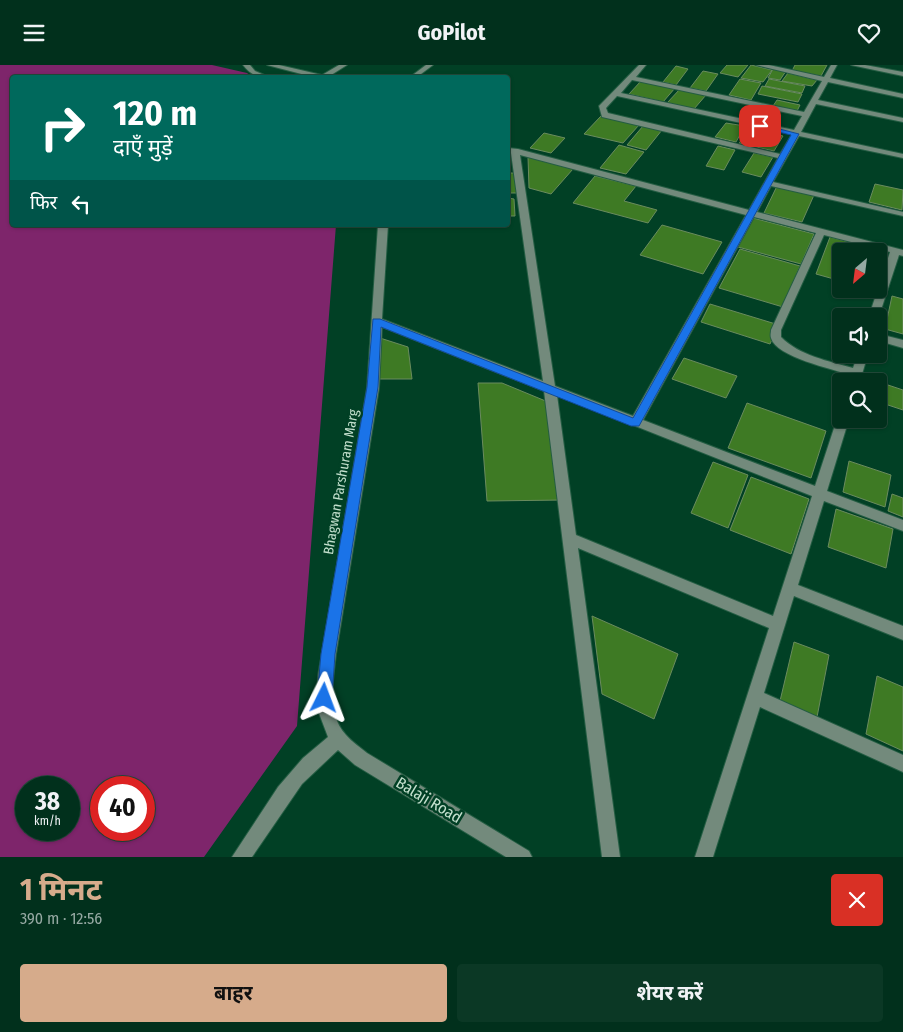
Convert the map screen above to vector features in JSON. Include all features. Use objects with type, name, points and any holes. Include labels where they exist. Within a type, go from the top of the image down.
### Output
[{"type":"street","points":[[246,65],[252,71],[261,75]]},
{"type":"street","points":[[270,65],[312,75]]},
{"type":"street","points":[[327,75],[344,65]]},
{"type":"street","points":[[416,75],[430,65]]},
{"type":"street","points":[[643,65],[602,108],[604,115],[783,157]]},
{"type":"street","points":[[759,65],[903,96]]},
{"type":"street","points":[[635,423],[834,65]]},
{"type":"street","points":[[854,65],[903,74]]},
{"type":"street","points":[[631,78],[806,115]]},
{"type":"street","points":[[616,94],[903,156]]},
{"type":"street","points":[[814,101],[903,120]]},
{"type":"street","points":[[611,857],[550,389],[512,150],[899,252],[877,308]]},
{"type":"street","points":[[768,183],[902,214]]},
{"type":"street","name":"Bhagwan Parshuram Marg","points":[[339,739],[329,726],[325,709],[324,687],[372,387],[383,227]]},
{"type":"street","points":[[821,231],[776,331],[776,338],[781,344],[791,350],[846,373]]},
{"type":"street","points":[[377,321],[819,495],[903,526]]},
{"type":"street","points":[[887,339],[903,343]]},
{"type":"street","points":[[704,857],[840,428]]},
{"type":"street","points":[[570,539],[778,625]]},
{"type":"street","points":[[790,588],[903,633]]},
{"type":"street","points":[[755,697],[903,764]]},
{"type":"street","points":[[241,857],[286,789],[301,770],[318,753],[339,739]]},
{"type":"street","name":"Balaji Road","points":[[339,739],[361,759],[523,857]]},
{"type":"shaded area","points":[[0,65],[212,65],[250,75],[10,75],[10,227],[336,227],[297,726],[204,857],[0,857]]},
{"type":"building","points":[[727,65],[748,65],[738,77],[720,73]]},
{"type":"building","points":[[751,65],[772,70],[763,82],[741,78]]},
{"type":"building","points":[[795,65],[827,65],[821,76],[792,71]]},
{"type":"building","points":[[676,66],[688,69],[676,85],[663,82]]},
{"type":"building","points":[[773,69],[786,71],[780,80],[768,78]]},
{"type":"building","points":[[703,71],[718,74],[706,91],[690,88]]},
{"type":"building","points":[[788,73],[817,80],[812,86],[782,81]]},
{"type":"building","points":[[740,79],[761,83],[751,100],[729,95]]},
{"type":"building","points":[[769,79],[805,86],[802,93],[765,86]]},
{"type":"building","points":[[641,81],[675,88],[663,102],[629,94]]},
{"type":"building","points":[[762,86],[802,94],[798,102],[758,94]]},
{"type":"building","points":[[680,89],[706,95],[694,109],[667,103]]},
{"type":"building","points":[[777,100],[800,105],[797,111],[773,106]]},
{"type":"building","points":[[601,116],[639,125],[623,143],[584,134]]},
{"type":"building","points":[[726,123],[745,126],[736,142],[715,137]]},
{"type":"building","points":[[643,126],[662,130],[646,150],[627,145]]},
{"type":"building","points":[[752,128],[783,136],[774,151],[739,143]]},
{"type":"building","points":[[544,133],[565,138],[551,153],[530,148]]},
{"type":"building","points":[[619,145],[644,152],[626,174],[600,168]]},
{"type":"building","points":[[718,146],[735,150],[724,170],[706,166]]},
{"type":"building","points":[[754,153],[773,157],[761,177],[742,172]]},
{"type":"building","points":[[528,157],[573,169],[551,194],[529,188]]},
{"type":"building","points":[[510,173],[516,173],[517,193],[510,193]]},
{"type":"building","points":[[595,176],[636,186],[624,201],[657,210],[648,223],[573,203]]},
{"type":"building","points":[[875,184],[903,190],[902,210],[869,202]]},
{"type":"building","points":[[777,186],[814,195],[802,222],[764,213]]},
{"type":"building","points":[[510,198],[514,199],[515,216],[510,216]]},
{"type":"building","points":[[753,218],[814,234],[801,264],[738,247]]},
{"type":"building","points":[[662,225],[722,242],[703,274],[640,255]]},
{"type":"building","points":[[830,237],[853,243],[832,243],[832,278],[816,274]]},
{"type":"building","points":[[740,249],[800,266],[783,307],[719,288]]},
{"type":"building","points":[[892,296],[903,299],[903,334],[887,330]]},
{"type":"building","points":[[710,304],[779,325],[770,344],[701,322]]},
{"type":"building","points":[[380,338],[408,347],[412,379],[378,379]]},
{"type":"building","points":[[684,358],[737,376],[726,398],[672,379]]},
{"type":"building","points":[[478,383],[502,383],[548,402],[564,500],[487,501]]},
{"type":"building","points":[[887,385],[903,390],[903,410],[887,405]]},
{"type":"building","points":[[747,403],[826,431],[811,478],[728,448]]},
{"type":"building","points":[[849,461],[891,475],[885,507],[843,492]]},
{"type":"building","points":[[713,462],[748,475],[728,528],[691,513]]},
{"type":"building","points":[[751,477],[809,499],[791,554],[730,530]]},
{"type":"building","points":[[892,494],[903,498],[903,517],[888,511]]},
{"type":"building","points":[[836,509],[893,529],[886,568],[828,547]]},
{"type":"building","points":[[592,616],[678,654],[654,719],[602,694]]},
{"type":"building","points":[[794,642],[829,655],[817,717],[780,701]]},
{"type":"building","points":[[877,676],[903,687],[903,751],[866,734]]},
{"type":"route","points":[[324,698],[328,654],[372,387],[377,321],[635,423],[796,134],[760,126]]}]
